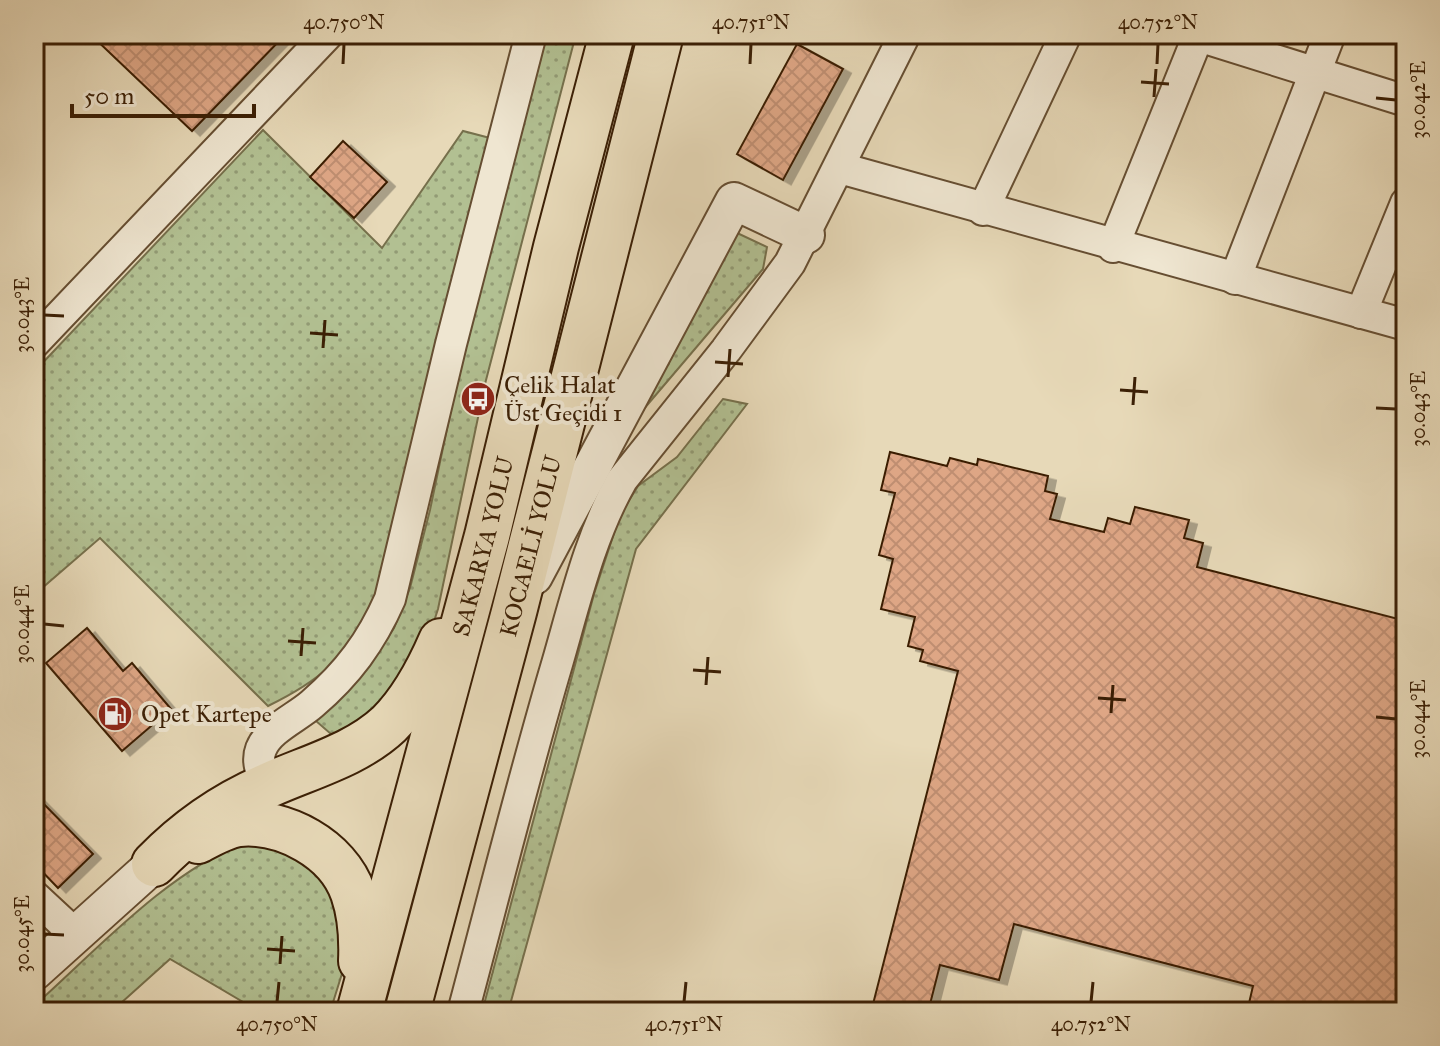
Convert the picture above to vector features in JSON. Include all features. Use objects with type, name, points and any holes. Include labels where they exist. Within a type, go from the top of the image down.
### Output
[{"type":"highway","name":"SAKARYA YOLU","points":[[360,1008],[487,536],[555,251],[612,34]]},
{"type":"highway","name":"KOCAELİ YOLU","points":[[407,1012],[514,612],[661,34]]},
{"type":"highway","points":[[618,195],[676,34]]},
{"type":"highway","points":[[154,864],[180,837],[208,816],[267,785],[366,742],[397,714],[439,646],[487,536]]},
{"type":"highway","points":[[154,864],[217,831],[239,824],[282,829],[307,841],[340,868],[352,890],[362,936],[360,1008]]},
{"type":"street","points":[[34,343],[328,34]]},
{"type":"street","points":[[267,785],[259,765],[260,752],[267,739],[312,704],[351,667],[373,639],[390,599],[455,328],[531,34]]},
{"type":"street","points":[[463,1012],[545,704],[577,596],[611,498],[726,350],[806,235],[905,34]]},
{"type":"street","points":[[983,210],[1066,34]]},
{"type":"street","points":[[1235,279],[1330,34]]},
{"type":"street","points":[[1113,247],[1197,35],[1406,101]]},
{"type":"street","points":[[840,168],[1113,247],[1406,325]]},
{"type":"street","points":[[514,612],[734,201],[806,235]]},
{"type":"street","points":[[1361,313],[1406,203]]},
{"type":"street","points":[[34,972],[154,864]]},
{"type":"street","points":[[34,896],[76,935]]},
{"type":"green space","points":[[545,34],[576,34],[485,384],[438,609],[423,655],[399,692],[339,741],[316,721],[369,666],[394,628],[410,588],[430,510],[468,328]]},
{"type":"green space","points":[[263,130],[382,248],[463,131],[490,138],[372,613],[328,668],[303,687],[268,706],[100,538],[34,595],[34,372]]},
{"type":"green space","points":[[735,232],[767,247],[763,269],[637,417]]},
{"type":"green space","points":[[723,399],[747,404],[636,549],[508,1012],[482,1012],[594,594],[620,515],[638,486],[677,457]]},
{"type":"green space","points":[[245,842],[274,842],[340,887],[345,964],[330,1012],[260,1012],[170,959],[111,1012],[34,1012],[34,1006],[160,893],[216,856]]},
{"type":"building","points":[[90,34],[286,34],[192,131]]},
{"type":"building","points":[[797,44],[843,69],[783,180],[737,154]]},
{"type":"building","points":[[343,141],[387,182],[354,218],[310,177]]},
{"type":"building","points":[[890,452],[947,466],[950,458],[977,465],[978,459],[1048,476],[1045,491],[1057,494],[1050,519],[1104,532],[1108,518],[1130,524],[1135,507],[1189,520],[1184,538],[1203,543],[1197,567],[1406,621],[1406,1012],[1247,1012],[1253,986],[1014,924],[999,980],[940,965],[928,1012],[871,1012],[958,671],[920,661],[923,650],[908,646],[915,617],[881,609],[893,559],[879,555],[895,493],[881,490]]},
{"type":"building","points":[[87,628],[123,671],[132,663],[171,709],[122,751],[46,663]]},
{"type":"building","points":[[34,794],[93,854],[58,888],[34,863]]},
{"type":"place","name":"Çelik Halat Üst Geçidi 1","points":[[478,399]]},
{"type":"place","name":"Opet Kartepe","points":[[115,714]]}]
